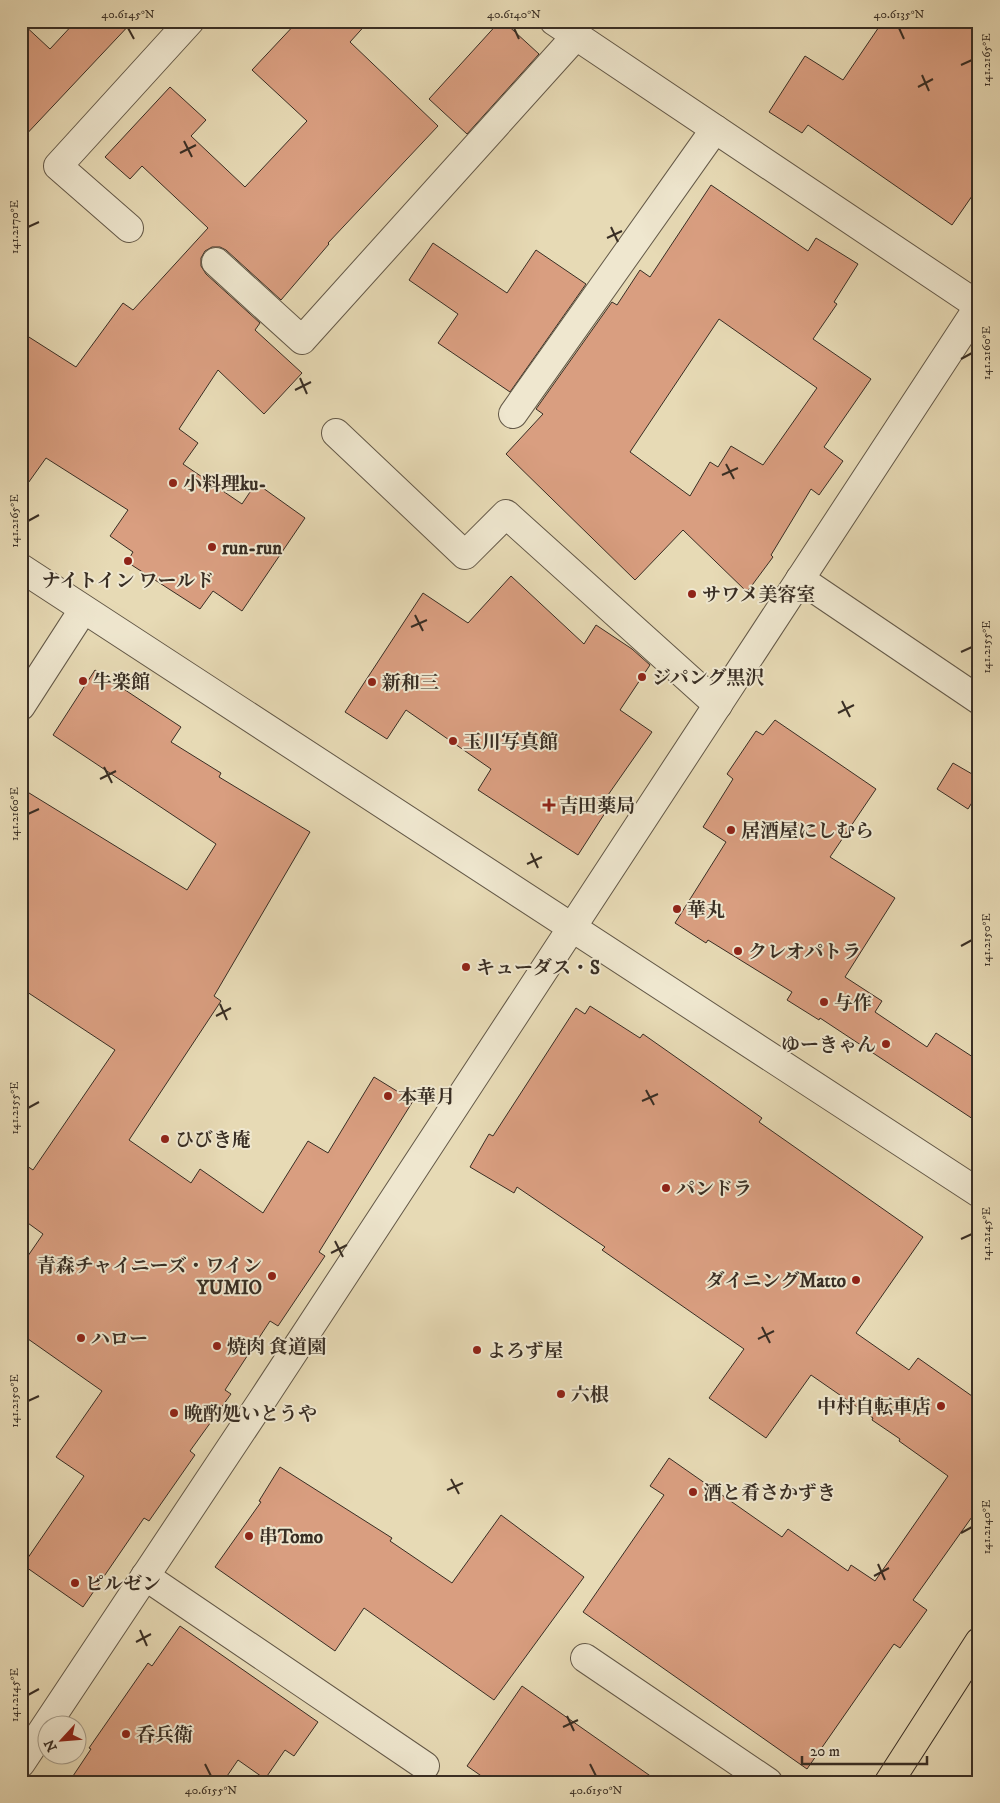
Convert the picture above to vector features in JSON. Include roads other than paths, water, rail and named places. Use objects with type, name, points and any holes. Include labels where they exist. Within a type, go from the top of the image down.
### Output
[{"type":"highway","points":[[889,1782],[979,1642]]},
{"type":"street","points":[[128,228],[58,166],[190,21]]},
{"type":"street","points":[[21,1763],[146,1576],[979,306],[554,21]]},
{"type":"street","points":[[216,262],[302,340],[576,36]]},
{"type":"street","points":[[512,414],[715,129]]},
{"type":"street","points":[[336,433],[465,555],[506,514],[718,705]]},
{"type":"street","points":[[21,568],[979,1194]]},
{"type":"street","points":[[800,579],[979,700]]},
{"type":"street","points":[[21,706],[83,610]]},
{"type":"street","points":[[146,1576],[425,1766]]},
{"type":"street","points":[[585,1658],[768,1782]]},
{"type":"place","name":"小料理ku-","points":[[173,483]]},
{"type":"place","name":"run-run","points":[[212,547]]},
{"type":"place","name":"ナイトイン ワールド","points":[[128,561]]},
{"type":"place","name":"サワメ美容室","points":[[692,594]]},
{"type":"place","name":"ジパング黒沢","points":[[642,677]]},
{"type":"place","name":"牛楽館","points":[[83,681]]},
{"type":"place","name":"新和三","points":[[372,682]]},
{"type":"place","name":"玉川写真館","points":[[453,741]]},
{"type":"place","name":"吉田薬局","points":[[549,805]]},
{"type":"place","name":"居酒屋にしむら","points":[[731,830]]},
{"type":"place","name":"華丸","points":[[677,909]]},
{"type":"place","name":"クレオパトラ","points":[[738,951]]},
{"type":"place","name":"キューダス・S","points":[[466,967]]},
{"type":"place","name":"与作","points":[[824,1002]]},
{"type":"place","name":"ゆーきゃん","points":[[886,1044]]},
{"type":"place","name":"本華月","points":[[388,1096]]},
{"type":"place","name":"ひびき庵","points":[[165,1139]]},
{"type":"place","name":"パンドラ","points":[[666,1188]]},
{"type":"place","name":"青森チャイニーズ・ワイン YUMIO","points":[[272,1276]]},
{"type":"place","name":"ダイニングMatto","points":[[856,1280]]},
{"type":"place","name":"ハロー","points":[[81,1338]]},
{"type":"place","name":"焼肉 食道園","points":[[217,1346]]},
{"type":"place","name":"よろず屋","points":[[477,1350]]},
{"type":"place","name":"六根","points":[[561,1394]]},
{"type":"place","name":"中村自転車店","points":[[941,1406]]},
{"type":"place","name":"晩酌処いとうや","points":[[174,1413]]},
{"type":"place","name":"酒と肴さかずき","points":[[693,1492]]},
{"type":"place","name":"串Tomo","points":[[249,1536]]},
{"type":"place","name":"ピルゼン","points":[[75,1583]]},
{"type":"place","name":"呑兵衛","points":[[126,1734]]}]
